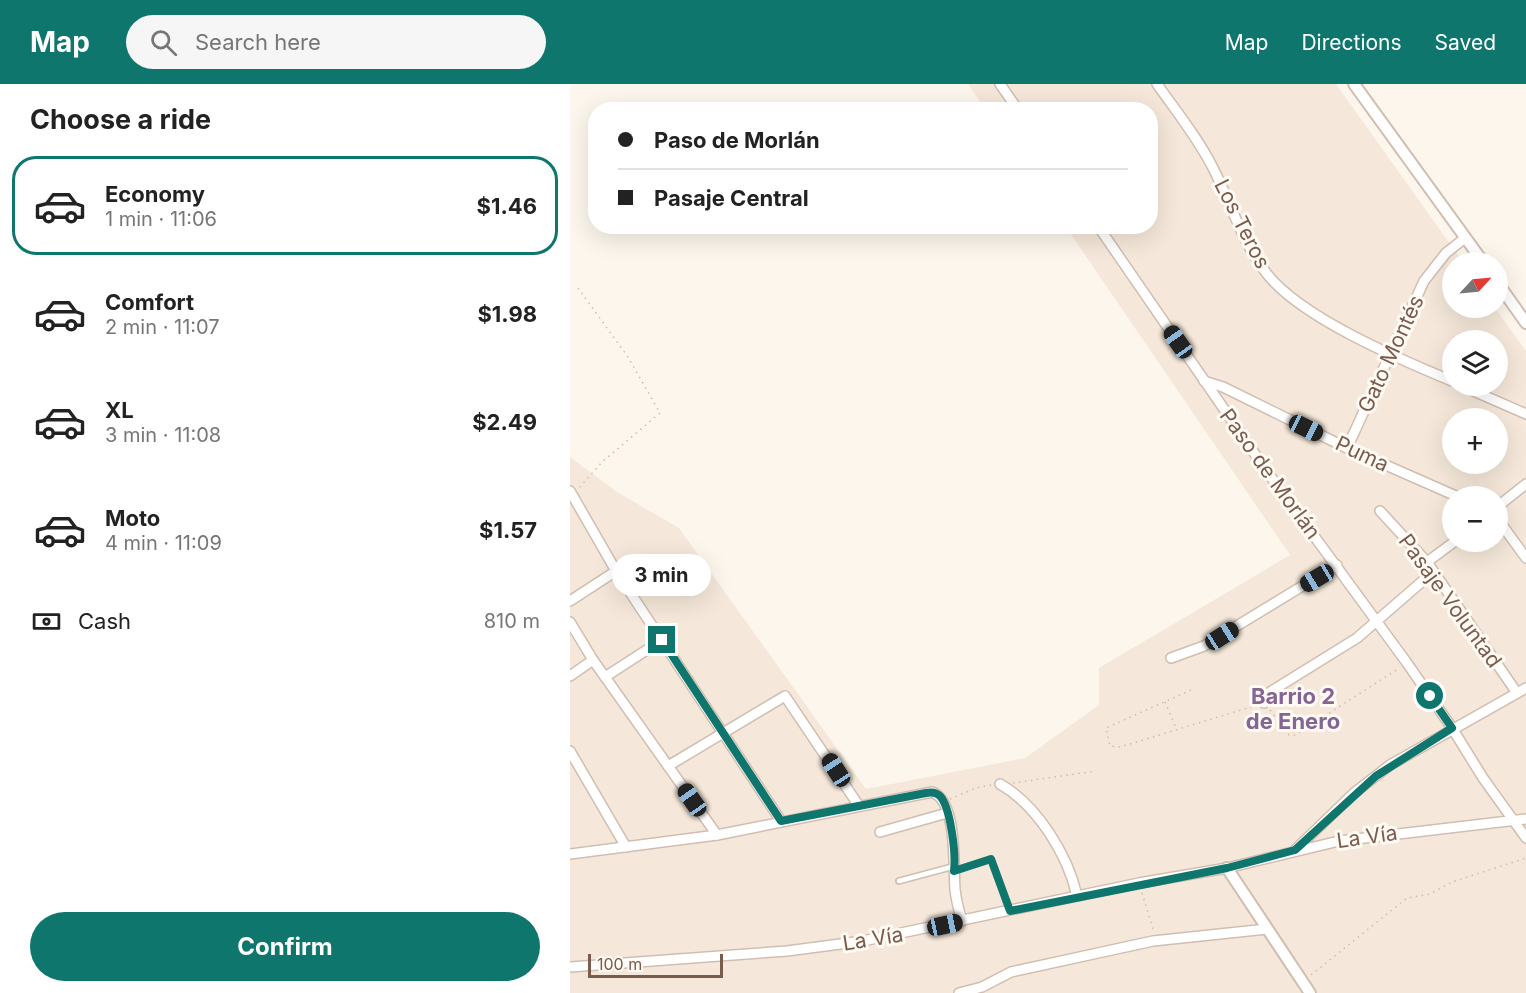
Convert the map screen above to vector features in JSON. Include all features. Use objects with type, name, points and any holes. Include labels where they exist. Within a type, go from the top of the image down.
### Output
[{"type":"street","points":[[1000,84],[1012,102]]},
{"type":"street","name":"Los Teros","points":[[1157,84],[1202,148],[1254,254],[1267,274],[1299,304],[1391,354],[1442,377]]},
{"type":"street","points":[[1354,84],[1476,252]]},
{"type":"street","name":"Paso de Morlán","points":[[1103,234],[1268,473],[1407,663],[1526,838]]},
{"type":"street","name":"Gato Montés","points":[[1347,448],[1425,282],[1446,253],[1465,238]]},
{"type":"street","points":[[1508,298],[1526,323]]},
{"type":"street","name":"Puma","points":[[1204,381],[1223,387],[1347,448],[1442,490]]},
{"type":"street","points":[[1485,396],[1526,414]]},
{"type":"street","points":[[1508,498],[1526,484]]},
{"type":"street","points":[[571,495],[616,571],[781,821]]},
{"type":"street","name":"Pasaje Voluntad","points":[[1380,511],[1427,562],[1432,572],[1522,691]]},
{"type":"street","points":[[1508,533],[1526,558]]},
{"type":"street","points":[[1427,562],[1442,551]]},
{"type":"street","points":[[1171,658],[1192,652],[1213,641],[1337,565]]},
{"type":"street","points":[[570,601],[616,571]]},
{"type":"street","points":[[1264,703],[1270,692],[1349,643],[1432,572]]},
{"type":"street","points":[[570,622],[593,660],[717,835]]},
{"type":"street","points":[[605,677],[662,640]]},
{"type":"street","points":[[570,676],[593,660]]},
{"type":"street","points":[[1295,850],[1376,776],[1452,728],[1522,691]]},
{"type":"street","points":[[668,765],[780,697],[788,698],[859,806]]},
{"type":"street","points":[[570,751],[626,847]]},
{"type":"street","points":[[1000,784],[1023,802],[1042,825],[1062,856],[1077,896]]},
{"type":"street","points":[[570,854],[717,835],[926,793],[936,794],[942,800],[947,813],[954,846],[962,921]]},
{"type":"street","points":[[880,832],[947,813]]},
{"type":"street","name":"La Vía","points":[[570,967],[817,948],[962,921],[1139,883],[1227,868],[1295,850],[1371,836],[1526,819]]},
{"type":"street","points":[[1227,868],[1311,993]]},
{"type":"street","points":[[959,993],[984,990],[1011,972],[1153,942],[1267,929]]},
{"type":"lane","points":[[899,881],[991,859],[1010,911]]},
{"type":"path","points":[[571,495],[602,462],[660,413],[628,357],[578,288]]},
{"type":"path","points":[[1191,690],[1106,728],[1106,738],[1110,746],[1120,747],[1264,703],[1292,736],[1407,663]]},
{"type":"path","points":[[1164,702],[1176,730]]},
{"type":"path","points":[[942,800],[955,798],[976,788],[1096,771]]},
{"type":"path","points":[[1303,982],[1407,898],[1430,894],[1452,882],[1526,858]]},
{"type":"path","points":[[1139,883],[1153,927],[1153,942]]},
{"type":"shaded area","points":[[968,84],[1336,84],[1456,252],[1442,252],[1442,318],[1502,318],[1526,351],[1526,993],[570,993],[570,457],[617,492],[679,528],[866,789],[1025,758],[1099,705],[1099,668],[1290,555],[1071,234],[1158,234],[1158,102],[980,102]]},
{"type":"district","name":"Barrio 2 de Enero","points":[[1293,708]]},
{"type":"route","points":[[662,640],[781,821],[932,792],[940,796],[947,813],[956,856],[954,871],[991,859],[1010,911],[1139,883],[1227,868],[1295,850],[1354,793],[1390,765],[1452,728],[1430,696]]}]
